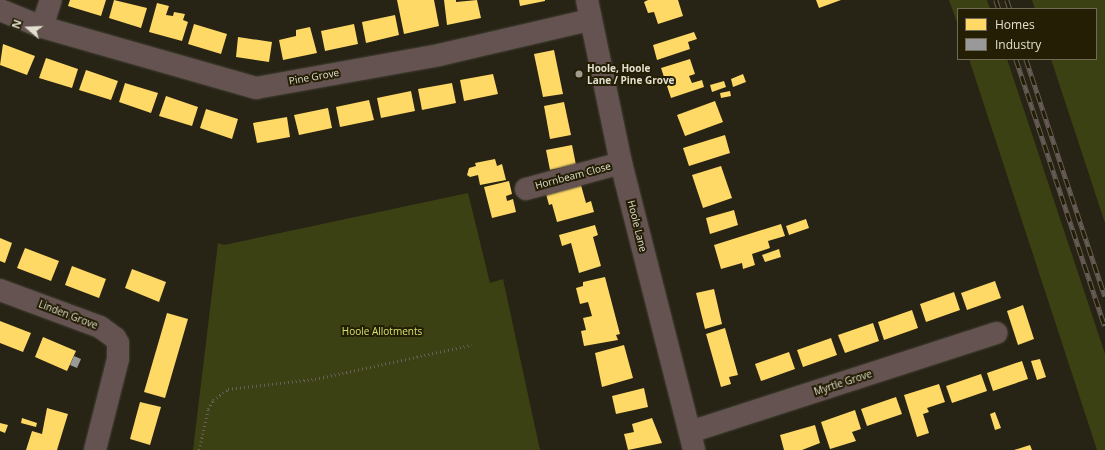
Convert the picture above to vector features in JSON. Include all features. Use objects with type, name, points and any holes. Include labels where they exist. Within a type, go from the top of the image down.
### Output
[{"type":"street","points":[[42,26],[51,0]]},
{"type":"street","name":"Pine Grove","points":[[0,10],[42,26],[256,88],[439,55],[588,10]]},
{"type":"street","name":"Hoole Lane","points":[[588,10],[621,163],[692,441]]},
{"type":"street","name":"Hornbeam Close","points":[[526,189],[621,163]]},
{"type":"street","name":"Linden Grove","points":[[0,290],[100,327],[115,338],[118,343],[118,359],[95,450]]},
{"type":"street","name":"Myrtle Grove","points":[[692,441],[996,333]]},
{"type":"path","points":[[199,450],[208,409],[219,394],[228,389],[300,382],[471,345]]},
{"type":"green space","points":[[949,0],[987,0],[990,8],[957,8],[957,22]]},
{"type":"green space","points":[[1032,0],[1105,0],[1105,223],[1051,60],[1097,60],[1097,8],[1035,8]]},
{"type":"green space","points":[[969,60],[1007,60],[1105,354],[1105,450],[1097,450]]},
{"type":"green space","name":"Hoole Allotments","points":[[468,193],[490,283],[503,279],[540,450],[193,450],[218,243],[224,245]]},
{"type":"building: Homes","points":[[70,0],[106,0],[101,16],[68,6]]},
{"type":"building: Homes","points":[[114,0],[147,8],[141,28],[109,18]]},
{"type":"building: Homes","points":[[397,0],[434,0],[439,26],[404,34]]},
{"type":"building: Homes","points":[[444,0],[456,0],[456,2],[477,0],[481,18],[447,25]]},
{"type":"building: Homes","points":[[519,0],[545,0],[545,1],[520,6]]},
{"type":"building: Homes","points":[[648,0],[678,0],[683,16],[658,24],[654,12],[648,13],[644,2]]},
{"type":"building: Homes","points":[[816,0],[841,0],[819,8]]},
{"type":"building: Homes","points":[[157,3],[169,6],[166,15],[173,16],[174,12],[185,14],[183,20],[188,22],[182,41],[149,32]]},
{"type":"building: Homes","points":[[395,15],[399,35],[366,43],[362,22]]},
{"type":"building: Homes","points":[[194,24],[227,34],[221,54],[188,44]]},
{"type":"building: Homes","points":[[354,24],[358,44],[325,51],[321,31]]},
{"type":"building: Homes","points":[[310,27],[317,53],[283,60],[279,40],[296,36],[296,30]]},
{"type":"building: Homes","points":[[694,32],[697,39],[688,42],[690,49],[657,60],[653,45]]},
{"type":"building: Homes","points":[[238,37],[272,42],[269,62],[236,57]]},
{"type":"building: Homes","points":[[3,44],[35,56],[27,75],[0,65]]},
{"type":"building: Homes","points":[[554,50],[563,94],[543,97],[534,54]]},
{"type":"building: Homes","points":[[46,58],[78,69],[72,88],[39,78]]},
{"type":"building: Homes","points":[[690,59],[695,74],[689,76],[692,83],[702,80],[704,87],[671,98],[661,68]]},
{"type":"building: Homes","points":[[86,70],[118,81],[111,100],[79,90]]},
{"type":"building: Homes","points":[[493,74],[498,94],[464,101],[460,80]]},
{"type":"building: Homes","points":[[743,74],[746,82],[733,87],[731,79]]},
{"type":"building: Homes","points":[[724,81],[726,87],[712,92],[710,85]]},
{"type":"building: Homes","points":[[125,83],[158,93],[151,113],[119,102]]},
{"type":"building: Homes","points":[[452,83],[456,103],[422,110],[418,89]]},
{"type":"building: Homes","points":[[411,91],[415,111],[381,118],[377,98]]},
{"type":"building: Homes","points":[[730,91],[731,96],[721,98],[720,93]]},
{"type":"building: Homes","points":[[166,96],[198,107],[192,126],[159,116]]},
{"type":"building: Homes","points":[[369,100],[374,120],[340,127],[336,107]]},
{"type":"building: Homes","points":[[715,101],[723,122],[685,136],[677,115]]},
{"type":"building: Homes","points":[[564,102],[571,135],[550,139],[544,106]]},
{"type":"building: Homes","points":[[328,108],[332,128],[299,135],[294,115]]},
{"type":"building: Homes","points":[[206,109],[238,119],[232,139],[200,128]]},
{"type":"building: Homes","points":[[287,117],[290,137],[257,143],[253,123]]},
{"type":"building: Homes","points":[[725,135],[730,153],[689,166],[683,148]]},
{"type":"building: Homes","points":[[572,145],[576,165],[550,170],[546,150]]},
{"type":"building: Homes","points":[[495,159],[497,166],[502,164],[506,180],[480,185],[478,175],[470,177],[467,175],[469,168],[476,166],[475,163]]},
{"type":"building: Homes","points":[[721,166],[732,198],[703,208],[692,175]]},
{"type":"building: Homes","points":[[579,178],[586,203],[591,201],[594,212],[557,222],[552,204],[549,205],[546,194]]},
{"type":"building: Homes","points":[[509,181],[512,194],[506,196],[507,201],[513,199],[516,212],[492,218],[484,187]]},
{"type":"building: Homes","points":[[734,210],[738,225],[710,234],[706,218]]},
{"type":"building: Homes","points":[[806,219],[809,228],[789,235],[786,226]]},
{"type":"building: Homes","points":[[781,224],[785,236],[768,241],[770,248],[752,254],[755,265],[743,269],[742,263],[721,269],[714,245]]},
{"type":"building: Homes","points":[[595,225],[598,235],[593,237],[601,266],[579,273],[571,243],[562,246],[559,235]]},
{"type":"building: Homes","points":[[0,238],[12,243],[5,263],[0,261]]},
{"type":"building: Homes","points":[[25,248],[59,261],[51,281],[17,268]]},
{"type":"building: Homes","points":[[779,249],[781,257],[765,262],[762,255]]},
{"type":"building: Homes","points":[[72,266],[106,279],[99,298],[65,285]]},
{"type":"building: Homes","points":[[132,269],[166,282],[159,302],[125,288]]},
{"type":"building: Homes","points":[[605,277],[620,334],[616,335],[618,340],[584,346],[581,331],[586,330],[583,318],[592,316],[588,302],[580,304],[576,288],[583,286],[583,282]]},
{"type":"building: Homes","points":[[995,281],[1001,298],[967,310],[961,293]]},
{"type":"building: Homes","points":[[714,289],[722,324],[705,329],[696,293]]},
{"type":"building: Homes","points":[[954,292],[960,310],[926,322],[920,304]]},
{"type":"building: Homes","points":[[1023,305],[1034,339],[1018,345],[1007,311]]},
{"type":"building: Homes","points":[[912,310],[918,328],[884,340],[878,322]]},
{"type":"building: Homes","points":[[167,313],[188,319],[165,398],[144,392]]},
{"type":"building: Homes","points":[[0,321],[31,333],[23,352],[0,343]]},
{"type":"building: Homes","points":[[873,323],[879,341],[845,353],[838,335]]},
{"type":"building: Homes","points":[[725,328],[738,375],[729,377],[731,384],[721,387],[706,334]]},
{"type":"building: Homes","points":[[43,337],[76,351],[67,371],[35,357]]},
{"type":"building: Homes","points":[[831,338],[837,355],[803,367],[797,350]]},
{"type":"building: Homes","points":[[624,345],[633,378],[602,387],[595,353]]},
{"type":"building: Homes","points":[[789,352],[795,369],[761,381],[755,364]]},
{"type":"building: Homes","points":[[1040,359],[1046,377],[1037,380],[1031,361]]},
{"type":"building: Homes","points":[[1022,361],[1028,379],[993,391],[987,373]]},
{"type":"building: Homes","points":[[981,374],[987,391],[952,403],[946,386]]},
{"type":"building: Homes","points":[[939,384],[945,402],[927,408],[929,412],[923,414],[929,433],[917,437],[904,395]]},
{"type":"building: Homes","points":[[644,388],[648,407],[616,414],[612,396]]},
{"type":"building: Homes","points":[[896,397],[902,414],[867,426],[861,409]]},
{"type":"building: Homes","points":[[140,402],[161,407],[150,445],[130,439]]},
{"type":"building: Homes","points":[[47,408],[68,414],[57,450],[26,450],[32,431],[42,434]]},
{"type":"building: Homes","points":[[855,410],[861,429],[852,432],[856,441],[830,449],[821,422]]},
{"type":"building: Homes","points":[[995,412],[1001,428],[995,430],[990,414]]},
{"type":"building: Homes","points":[[22,418],[37,423],[36,427],[21,423]]},
{"type":"building: Homes","points":[[652,418],[662,443],[628,450],[624,434],[634,432],[632,424]]},
{"type":"building: Homes","points":[[0,423],[8,425],[5,433],[0,431]]},
{"type":"building: Homes","points":[[815,425],[820,443],[802,450],[784,450],[780,435]]},
{"type":"building: Homes","points":[[1030,445],[1032,450],[1014,450]]},
{"type":"building: Industry","points":[[74,356],[81,359],[77,368],[70,365]]},
{"type":"railway","points":[[996,0],[999,8]]},
{"type":"railway","points":[[1007,0],[1010,8]]},
{"type":"railway","points":[[1016,60],[1105,326]]},
{"type":"railway","points":[[1026,60],[1105,296]]},
{"type":"place","name":"Hoole, Hoole Lane / Pine Grove","points":[[579,74]]}]
